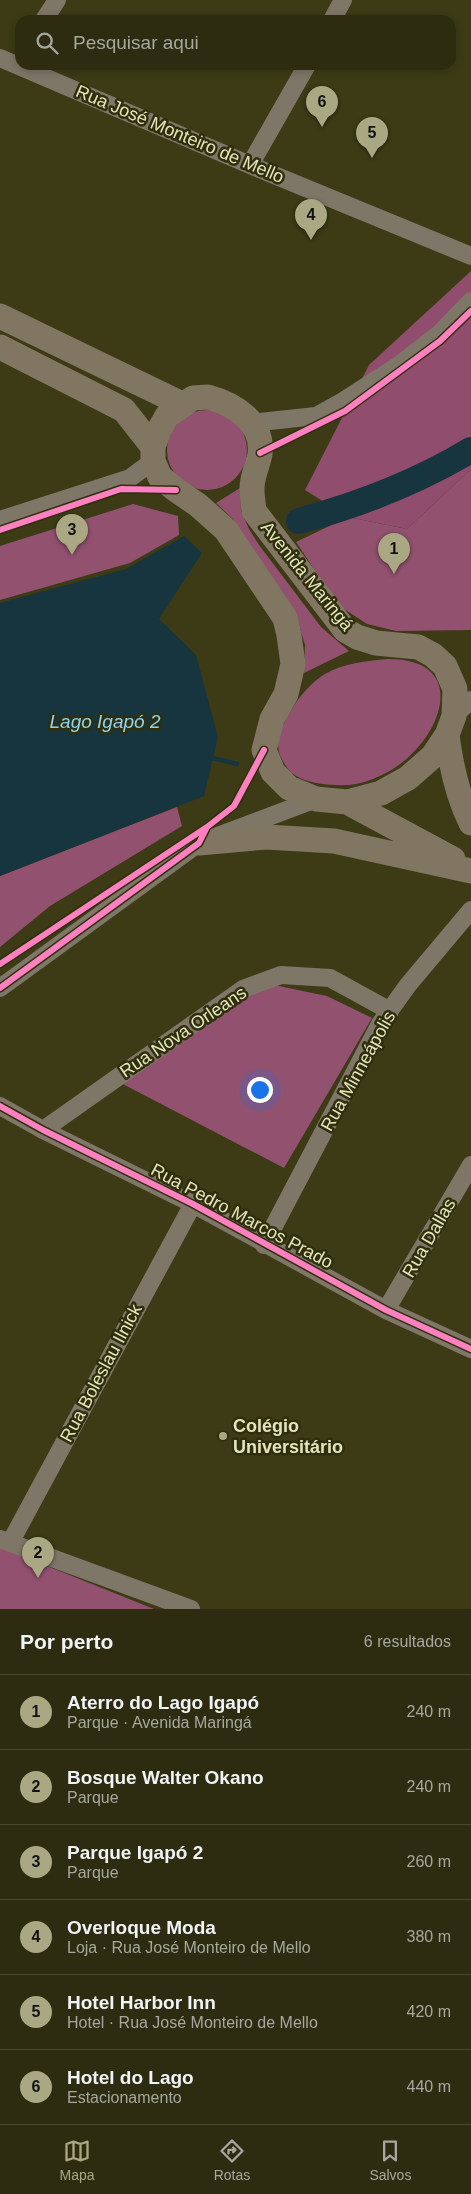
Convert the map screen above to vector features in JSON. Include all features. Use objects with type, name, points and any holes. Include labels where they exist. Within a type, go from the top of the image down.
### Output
[{"type":"main road","points":[[0,316],[182,404]]},
{"type":"main road","name":"Avenida Maringá","points":[[0,347],[124,410],[153,454],[160,476],[198,505],[226,530],[284,618],[289,635],[293,664],[286,694],[272,719],[264,750],[273,772],[289,788],[316,799],[348,802],[381,793],[408,778],[433,756],[458,717]]},
{"type":"main road","points":[[153,454],[159,430],[168,416],[182,404],[193,398],[208,397],[225,402],[240,410],[251,423]]},
{"type":"main road","name":"Avenida Maringá","points":[[251,423],[258,436],[260,453],[252,488],[254,511],[345,630],[357,637],[376,643],[418,647],[433,655],[445,666],[455,689],[458,717],[452,768],[464,808],[471,823]]},
{"type":"main road","name":"Avenida Maringá","points":[[348,802],[471,870]]},
{"type":"main road","points":[[199,843],[266,837],[334,841],[471,870]]},
{"type":"street","points":[[47,15],[57,0]]},
{"type":"street","points":[[335,15],[343,0]]},
{"type":"street","name":"Rua José Monteiro de Mello","points":[[37,70],[250,165],[471,256]]},
{"type":"street","points":[[250,165],[304,70]]},
{"type":"street","points":[[251,423],[316,416],[399,365],[440,333],[471,301]]},
{"type":"street","points":[[0,520],[130,478],[153,454]]},
{"type":"street","points":[[0,988],[199,843],[316,799]]},
{"type":"street","name":"Rua Minneápolis","points":[[264,1245],[380,1024],[408,985],[471,910]]},
{"type":"street","name":"Rua Nova Orleans","points":[[43,1130],[242,989],[281,975],[330,978],[390,1011]]},
{"type":"street","name":"Rua Pedro Marcos Prado","points":[[0,1106],[43,1130],[193,1204],[264,1245],[386,1310],[471,1349]]},
{"type":"street","name":"Rua Dallas","points":[[386,1310],[471,1165]]},
{"type":"street","name":"Rua Boleslau Ilnick","points":[[5,1540],[193,1204]]},
{"type":"street","points":[[5,1540],[191,1609]]},
{"type":"shaded area","points":[[471,271],[471,469],[407,529],[348,517],[305,490],[369,365]]},
{"type":"shaded area","points":[[207,410],[222,413],[235,422],[244,435],[247,450],[244,465],[235,478],[222,487],[207,490],[192,487],[179,478],[170,465],[167,450],[170,435],[179,422],[192,413]]},
{"type":"shaded area","points":[[471,469],[471,630],[396,631],[367,624],[338,605],[296,542],[348,517],[407,529]]},
{"type":"shaded area","points":[[240,488],[241,511],[259,545],[321,627],[349,651],[304,673],[305,645],[296,614],[233,519],[216,503]]},
{"type":"shaded area","points":[[133,504],[178,516],[179,535],[130,563],[0,600],[0,546]]},
{"type":"shaded area","points":[[387,659],[412,662],[428,670],[438,682],[440,696],[438,713],[419,747],[393,769],[362,783],[339,785],[317,783],[304,780],[291,772],[280,756],[278,742],[286,720],[300,697],[317,680],[332,670],[355,663]]},
{"type":"shaded area","points":[[177,807],[182,826],[50,906],[0,947],[0,876]]},
{"type":"shaded area","points":[[274,985],[327,996],[372,1018],[284,1168],[119,1082],[242,994]]},
{"type":"shaded area","points":[[0,1547],[154,1609],[0,1609]]},
{"type":"water","name":"Lago Igapó 2","points":[[184,536],[202,553],[159,619],[196,655],[218,737],[204,796],[0,876],[0,603],[126,569]]},
{"type":"waterway","points":[[299,521],[387,492],[451,462],[471,450]]},
{"type":"waterway","points":[[209,757],[237,764]]},
{"type":"cycle path","points":[[260,453],[345,411],[440,341],[471,311]]},
{"type":"cycle path","points":[[0,530],[121,489],[176,490]]},
{"type":"cycle path","points":[[0,988],[199,843],[207,827],[234,806],[264,750]]},
{"type":"cycle path","points":[[0,964],[207,827]]},
{"type":"cycle path","points":[[0,1106],[43,1130],[193,1204],[386,1310],[471,1349]]},
{"type":"place","name":"Hotel do Lago","points":[[322,127]]},
{"type":"place","name":"Hotel Harbor Inn","points":[[372,158]]},
{"type":"place","name":"Overloque Moda","points":[[311,240]]},
{"type":"place","name":"Parque Igapó 2","points":[[72,555]]},
{"type":"place","name":"Aterro do Lago Igapó","points":[[394,574]]},
{"type":"place","name":"Colégio Universitário","points":[[223,1436]]},
{"type":"place","name":"Bosque Walter Okano","points":[[38,1578]]}]
